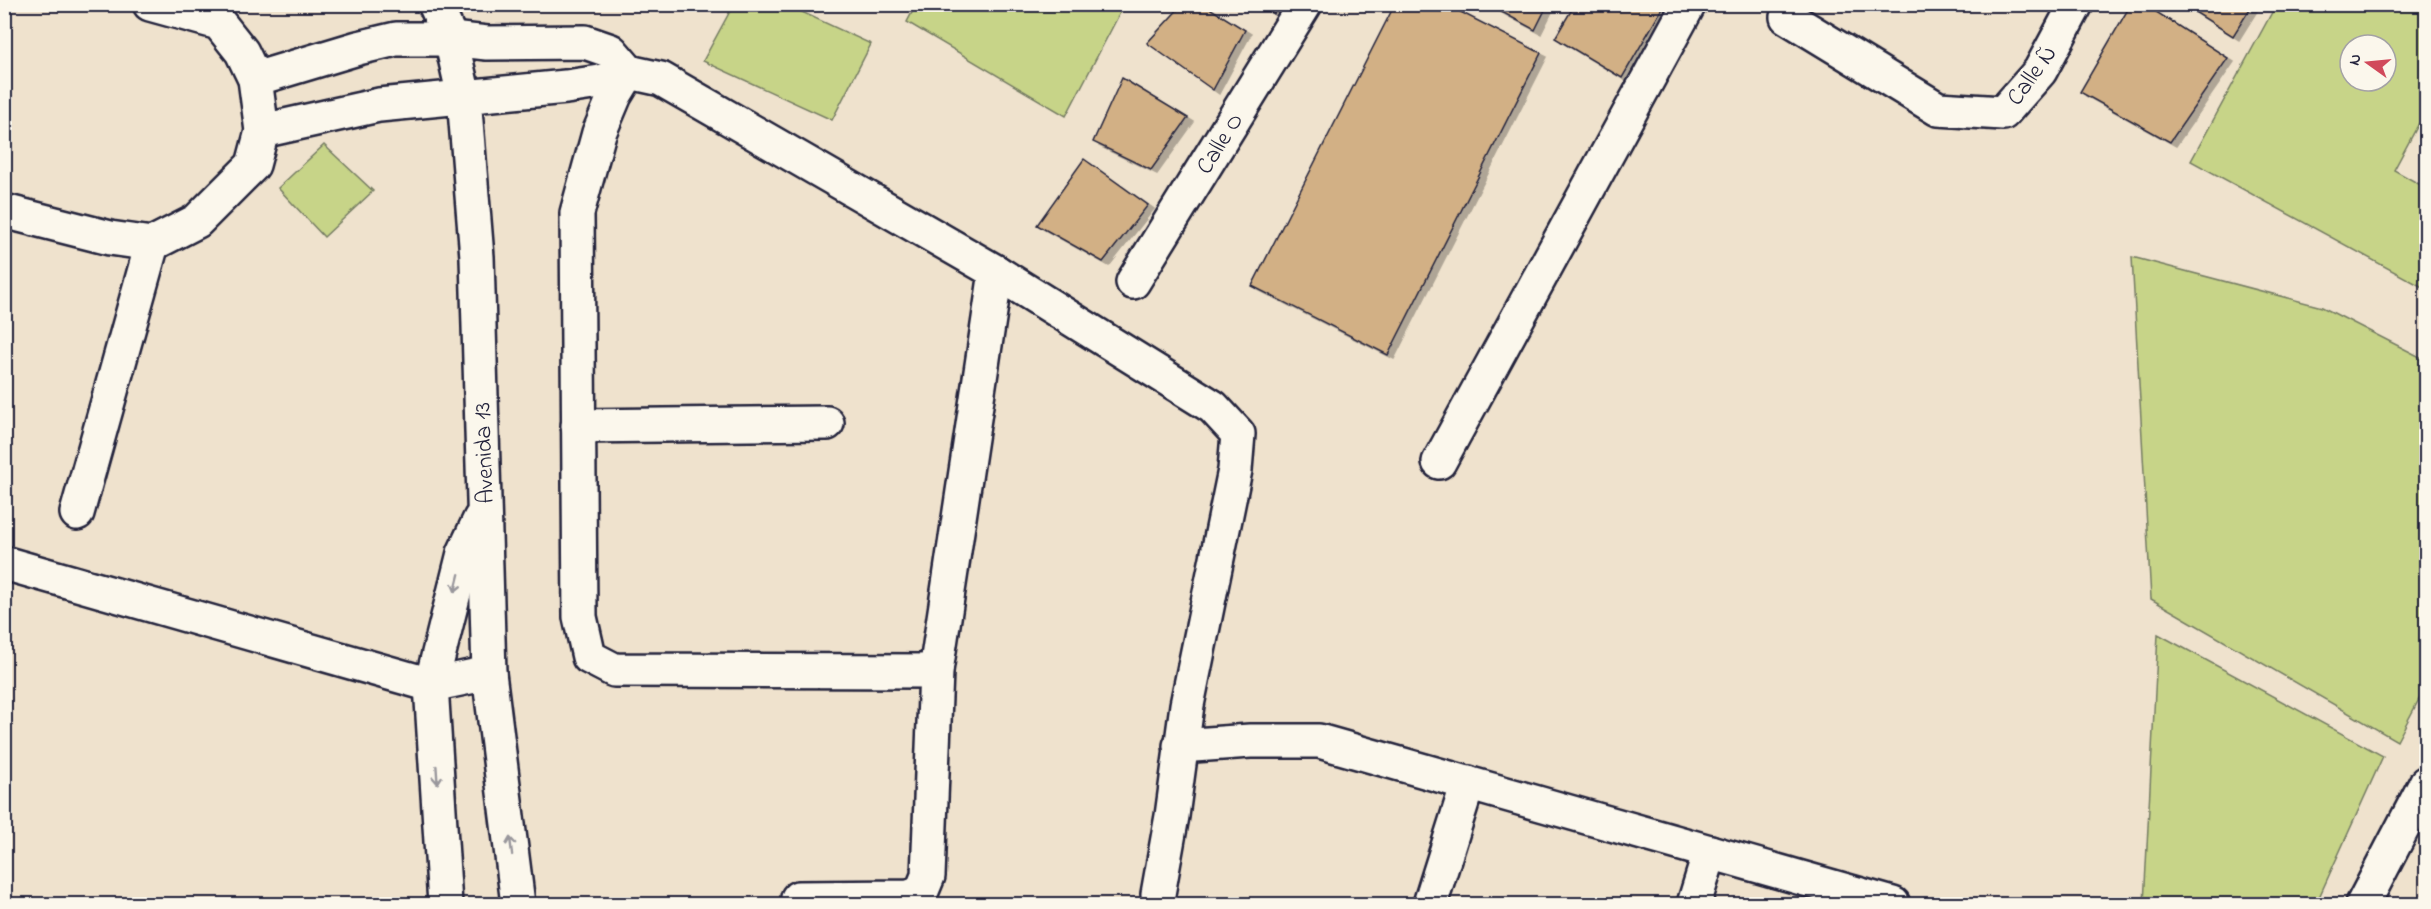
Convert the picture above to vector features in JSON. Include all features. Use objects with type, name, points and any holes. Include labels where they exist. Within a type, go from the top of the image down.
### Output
[{"type":"street","points":[[4,211],[110,238],[152,244],[197,221],[253,165],[262,131],[255,80],[221,14],[150,4]]},
{"type":"street","name":"Avenida 13","points":[[435,4],[451,39],[464,97],[477,257],[489,673],[519,904]]},
{"type":"street","name":"Calle O","points":[[1133,282],[1305,4]]},
{"type":"street","points":[[1440,462],[1689,4]]},
{"type":"street","name":"Calle Ñ","points":[[1787,17],[1938,109],[2003,113],[2040,71],[2076,4]]},
{"type":"street","points":[[255,80],[358,48],[396,39],[451,39],[487,43],[585,42],[610,51],[630,72]]},
{"type":"street","points":[[630,72],[615,95],[599,133],[577,213],[580,617],[589,657],[614,670],[936,671]]},
{"type":"street","points":[[262,131],[379,105],[567,87],[600,82],[630,72],[661,79],[996,272],[1213,407],[1238,434],[1235,470],[1180,746],[1172,816],[1158,894]]},
{"type":"street","points":[[77,513],[152,244]]},
{"type":"street","points":[[798,898],[909,897],[921,893],[928,876],[936,671],[996,272]]},
{"type":"street","points":[[578,426],[827,423]]},
{"type":"street","points":[[445,904],[431,685],[464,553],[484,509]]},
{"type":"street","points":[[4,563],[431,685],[489,673]]},
{"type":"street","points":[[1180,746],[1250,741],[1319,741],[1893,904]]},
{"type":"street","points":[[1430,904],[1468,783]]},
{"type":"street","points":[[2363,904],[2427,783]]},
{"type":"street","points":[[1694,904],[1710,852]]},
{"type":"green space","points":[[734,4],[787,5],[871,44],[832,120],[703,61]]},
{"type":"green space","points":[[916,4],[1124,5],[1066,116],[907,22]]},
{"type":"green space","points":[[2276,5],[2426,5],[2426,110],[2394,170],[2426,188],[2426,289],[2191,161]]},
{"type":"green space","points":[[324,145],[373,191],[324,237],[278,188]]},
{"type":"green space","points":[[2132,257],[2322,307],[2426,360],[2426,686],[2397,741],[2151,599]]},
{"type":"green space","points":[[2158,634],[2383,756],[2316,904],[2144,904]]},
{"type":"building","points":[[1183,4],[1203,4],[1245,30],[1213,90],[1147,43]]},
{"type":"building","points":[[1256,4],[1279,4],[1274,14]]},
{"type":"building","points":[[1395,4],[1445,4],[1541,53],[1388,355],[1252,286]]},
{"type":"building","points":[[1487,4],[1548,4],[1535,30]]},
{"type":"building","points":[[1575,4],[1665,4],[1622,78],[1555,38]]},
{"type":"building","points":[[2131,4],[2144,4],[2228,58],[2170,142],[2080,92]]},
{"type":"building","points":[[2182,4],[2253,4],[2233,36]]},
{"type":"building","points":[[1122,78],[1188,118],[1151,170],[1093,142]]},
{"type":"building","points":[[1084,159],[1148,205],[1103,262],[1037,225]]}]
